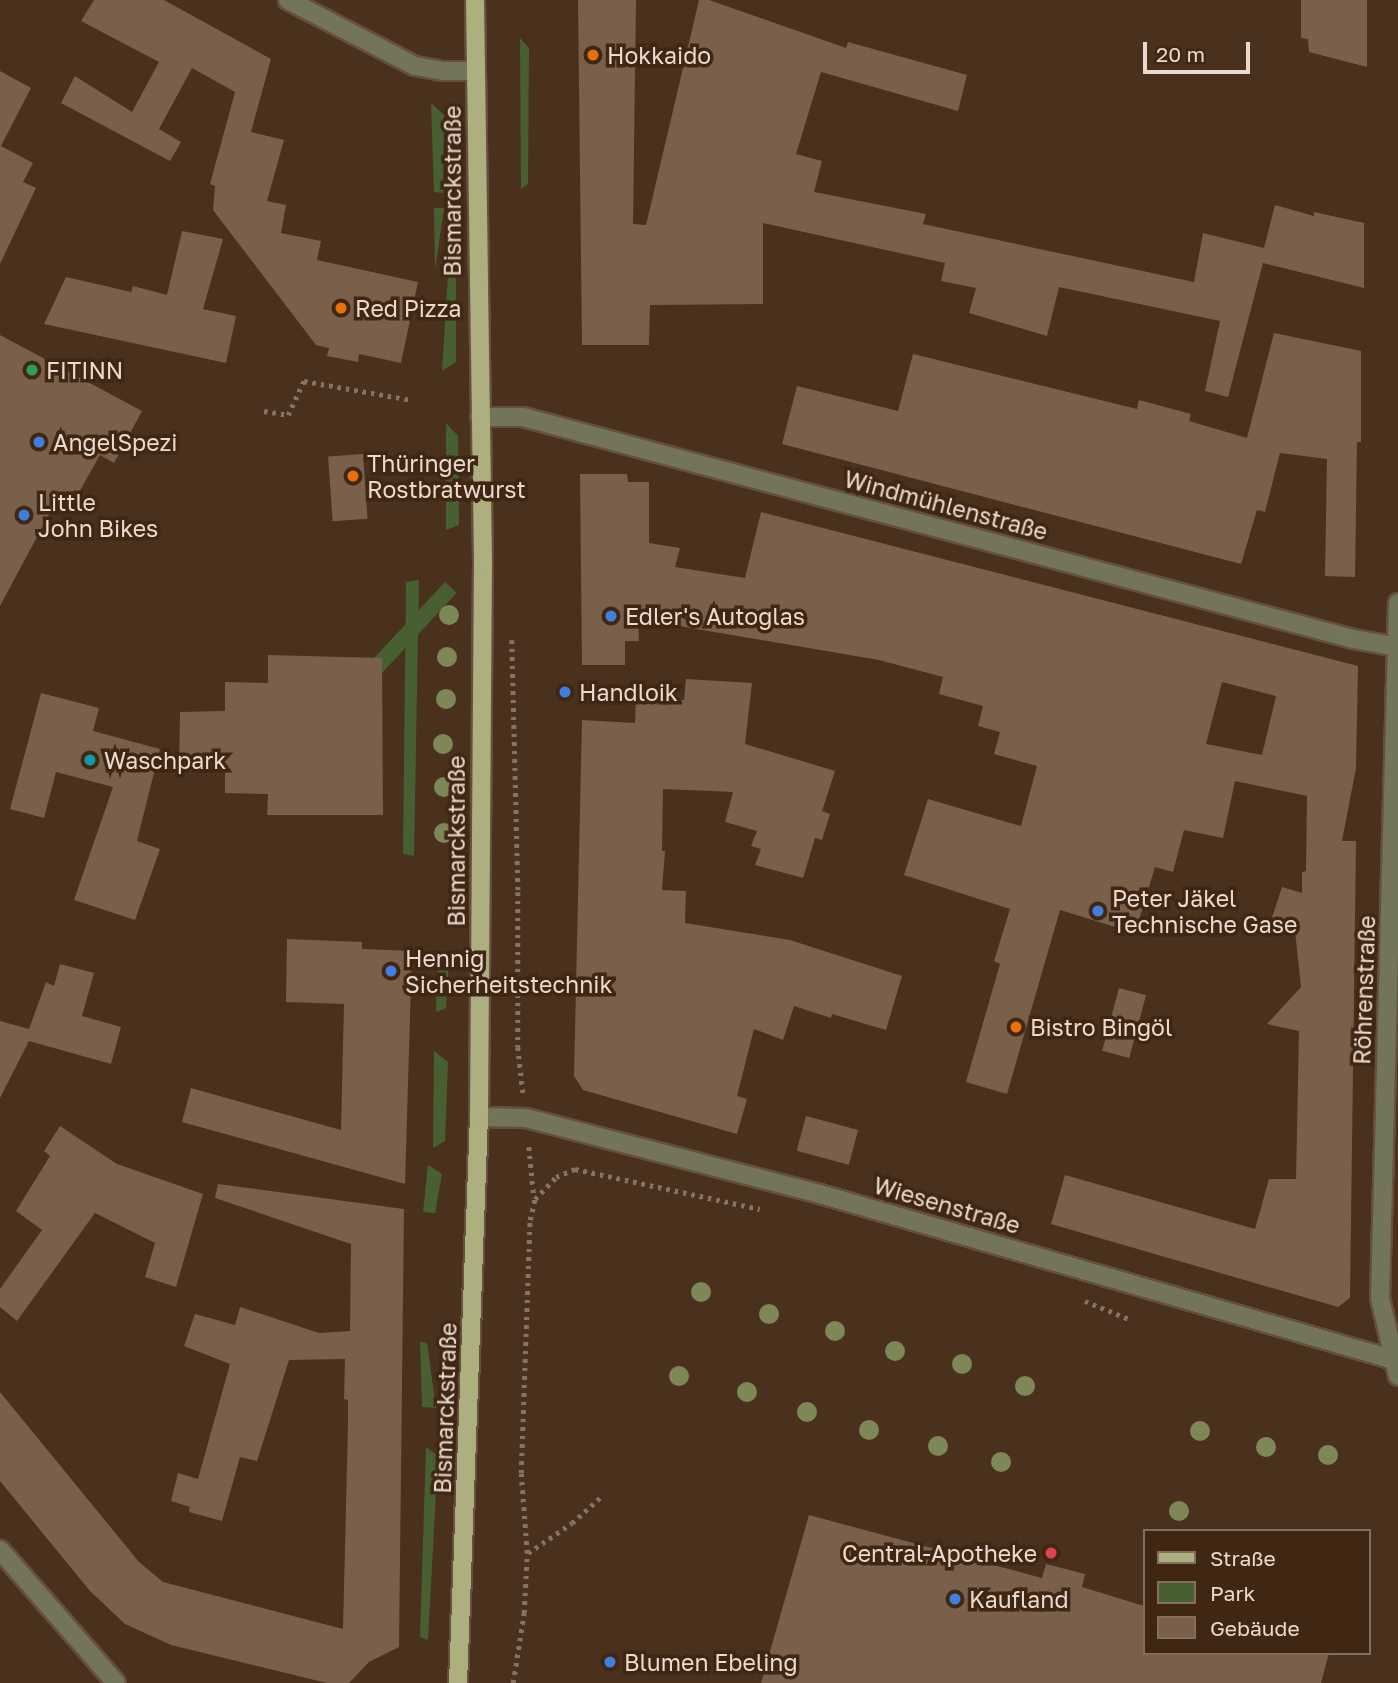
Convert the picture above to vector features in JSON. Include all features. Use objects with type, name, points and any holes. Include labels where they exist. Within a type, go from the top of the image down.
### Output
[{"type":"main road","name":"Bismarckstraße","points":[[458,1683],[479,1116],[482,578],[475,0]]},
{"type":"street","points":[[288,0],[415,66],[444,71],[476,71]]},
{"type":"street","name":"Windmühlenstraße","points":[[480,417],[523,417],[1340,635],[1398,647]]},
{"type":"street","name":"Röhrenstraße","points":[[1396,1366],[1380,1298],[1398,603]]},
{"type":"street","name":"Wiesenstraße","points":[[479,1116],[526,1118],[820,1194],[1396,1366]]},
{"type":"street","points":[[0,1549],[116,1683]]},
{"type":"path","points":[[264,411],[288,415],[303,381],[412,400]]},
{"type":"path","points":[[512,630],[519,892],[518,1047],[535,1199],[530,1220],[521,1473],[527,1553],[524,1614],[513,1683]]},
{"type":"path","points":[[535,1199],[556,1177],[575,1169],[772,1212]]},
{"type":"path","points":[[1083,1301],[1129,1320]]},
{"type":"path","points":[[527,1553],[572,1523],[600,1498]]},
{"type":"green space","points":[[520,38],[529,48],[528,184],[521,189]]},
{"type":"green space","points":[[431,103],[444,115],[443,193],[434,192]]},
{"type":"green space","points":[[434,208],[444,208],[435,270]]},
{"type":"green space","points":[[448,275],[456,275],[456,362],[442,371]]},
{"type":"green space","points":[[446,423],[458,436],[459,525],[446,530]]},
{"type":"green space","points":[[419,580],[414,856],[403,854],[406,582]]},
{"type":"green space","points":[[445,582],[457,593],[274,789],[262,778]]},
{"type":"green space","points":[[438,952],[449,962],[446,1008],[436,1012]]},
{"type":"green space","points":[[434,1051],[448,1062],[445,1141],[433,1148]]},
{"type":"green space","points":[[428,1165],[442,1174],[435,1213],[423,1212]]},
{"type":"green space","points":[[420,1342],[427,1343],[436,1408],[422,1407]]},
{"type":"green space","points":[[426,1447],[438,1456],[428,1640],[420,1637]]},
{"type":"building","points":[[94,0],[164,0],[271,59],[251,132],[284,140],[267,201],[286,205],[281,233],[321,241],[317,260],[418,282],[401,363],[359,354],[358,362],[327,356],[329,348],[316,345],[213,210],[215,186],[210,184],[235,92],[192,68],[159,129],[181,142],[170,161],[61,103],[75,76],[132,112],[159,62],[81,21]]},
{"type":"building","points":[[578,0],[636,0],[633,224],[646,225],[699,0],[709,0],[846,48],[848,42],[967,75],[958,111],[821,72],[796,154],[822,161],[814,192],[926,214],[923,224],[1194,282],[1203,233],[1264,248],[1275,205],[1314,216],[1314,212],[1364,223],[1364,288],[1263,263],[1228,397],[1205,391],[1220,321],[1059,287],[1047,336],[969,313],[976,288],[941,281],[945,263],[763,223],[763,304],[650,305],[649,345],[582,345]]},
{"type":"building","points":[[1301,0],[1367,0],[1367,67],[1309,52],[1308,39],[1301,38]]},
{"type":"building","points":[[0,71],[31,88],[1,146],[33,163],[23,182],[36,188],[0,264]]},
{"type":"building","points":[[182,231],[223,239],[203,309],[236,316],[226,363],[44,324],[66,277],[131,292],[133,286],[167,295]]},
{"type":"building","points":[[1274,333],[1361,351],[1361,442],[1357,442],[1355,577],[1325,576],[1327,459],[1280,453],[1265,512],[1257,510],[1241,564],[782,444],[797,386],[898,411],[913,354],[1137,409],[1139,400],[1191,414],[1189,421],[1247,438]]},
{"type":"building","points":[[0,335],[142,411],[114,463],[100,455],[74,501],[60,494],[0,606]]},
{"type":"building","points":[[363,454],[368,519],[333,521],[328,456]]},
{"type":"building","points":[[580,474],[627,474],[628,482],[649,482],[649,543],[680,548],[675,567],[745,578],[761,512],[1358,666],[1356,768],[1342,841],[1356,841],[1350,1298],[1338,1307],[1051,1224],[1065,1175],[1255,1229],[1269,1179],[1296,1179],[1299,1031],[1267,1024],[1301,987],[1295,931],[1270,924],[1282,887],[1302,893],[1302,872],[1306,871],[1307,796],[1235,781],[1223,838],[1184,830],[1173,872],[1155,867],[1135,933],[1060,910],[1007,1094],[966,1082],[1000,964],[994,961],[1010,909],[904,875],[928,799],[1021,826],[1037,766],[994,754],[1000,732],[978,726],[983,706],[939,694],[943,677],[879,660],[638,619],[639,641],[625,641],[625,665],[582,665]],"holes":[[[1222,682],[1276,696],[1262,755],[1206,744]]]},
{"type":"building","points":[[268,655],[382,658],[383,815],[267,815],[268,794],[225,793],[225,771],[179,771],[180,712],[225,711],[225,682],[268,683]]},
{"type":"building","points":[[686,679],[752,683],[745,744],[835,771],[822,811],[830,814],[822,840],[815,838],[803,878],[755,865],[761,849],[751,846],[757,831],[725,822],[733,792],[663,789],[662,851],[665,851],[662,890],[686,891],[685,923],[790,940],[902,976],[886,1030],[832,1014],[831,1018],[794,1006],[783,1040],[754,1029],[737,1096],[747,1099],[737,1134],[583,1090],[574,1076],[582,720],[635,723],[636,696],[684,700]]},
{"type":"building","points":[[41,693],[99,708],[93,731],[160,749],[137,841],[160,849],[135,920],[74,900],[113,787],[56,772],[44,818],[10,809]]},
{"type":"building","points":[[287,939],[362,942],[362,949],[412,951],[405,1184],[182,1122],[191,1088],[341,1130],[344,1004],[286,1002]]},
{"type":"building","points":[[60,964],[94,973],[82,1016],[121,1027],[111,1064],[29,1041],[0,1098],[0,1021],[29,1029],[46,982],[54,986]]},
{"type":"building","points":[[1119,988],[1146,995],[1129,1058],[1102,1051]]},
{"type":"building","points":[[806,1116],[858,1130],[849,1165],[797,1151]]},
{"type":"building","points":[[60,1126],[117,1164],[203,1194],[176,1287],[145,1277],[155,1243],[95,1213],[17,1321],[0,1307],[0,1289],[42,1230],[16,1211],[50,1156],[44,1151]]},
{"type":"building","points":[[218,1184],[404,1209],[399,1647],[369,1662],[349,1683],[327,1683],[171,1645],[125,1624],[90,1591],[0,1481],[0,1392],[139,1562],[163,1582],[343,1629],[348,1424],[348,1400],[344,1399],[345,1359],[289,1360],[257,1461],[240,1457],[222,1521],[189,1512],[190,1507],[171,1501],[178,1473],[198,1479],[230,1364],[184,1346],[195,1314],[235,1325],[240,1307],[319,1333],[350,1331],[351,1244],[215,1198]]},
{"type":"building","name":"Kaufland","points":[[809,1515],[954,1554],[969,1548],[978,1550],[990,1564],[1042,1578],[1046,1564],[1085,1574],[1082,1587],[1142,1605],[1142,1655],[1328,1655],[1321,1683],[761,1683]]},
{"type":"place","name":"Hokkaido","points":[[593,55]]},
{"type":"place","name":"Red Pizza","points":[[341,308]]},
{"type":"place","name":"FITINN","points":[[32,370]]},
{"type":"place","name":"AngelSpezi","points":[[39,442]]},
{"type":"place","name":"Thüringer Rostbratwurst","points":[[353,476]]},
{"type":"place","name":"Little John Bikes","points":[[24,515]]},
{"type":"place","name":"Edler's Autoglas","points":[[611,616]]},
{"type":"place","name":"Handloik","points":[[565,692]]},
{"type":"place","name":"Waschpark","points":[[90,760]]},
{"type":"place","name":"Peter Jäkel Technische Gase","points":[[1098,911]]},
{"type":"place","name":"Hennig Sicherheitstechnik","points":[[391,971]]},
{"type":"place","name":"Bistro Bingöl","points":[[1016,1027]]},
{"type":"place","name":"Central-Apotheke","points":[[1051,1553]]},
{"type":"place","name":"Kaufland","points":[[955,1599]]},
{"type":"place","name":"Blumen Ebeling","points":[[610,1662]]}]
